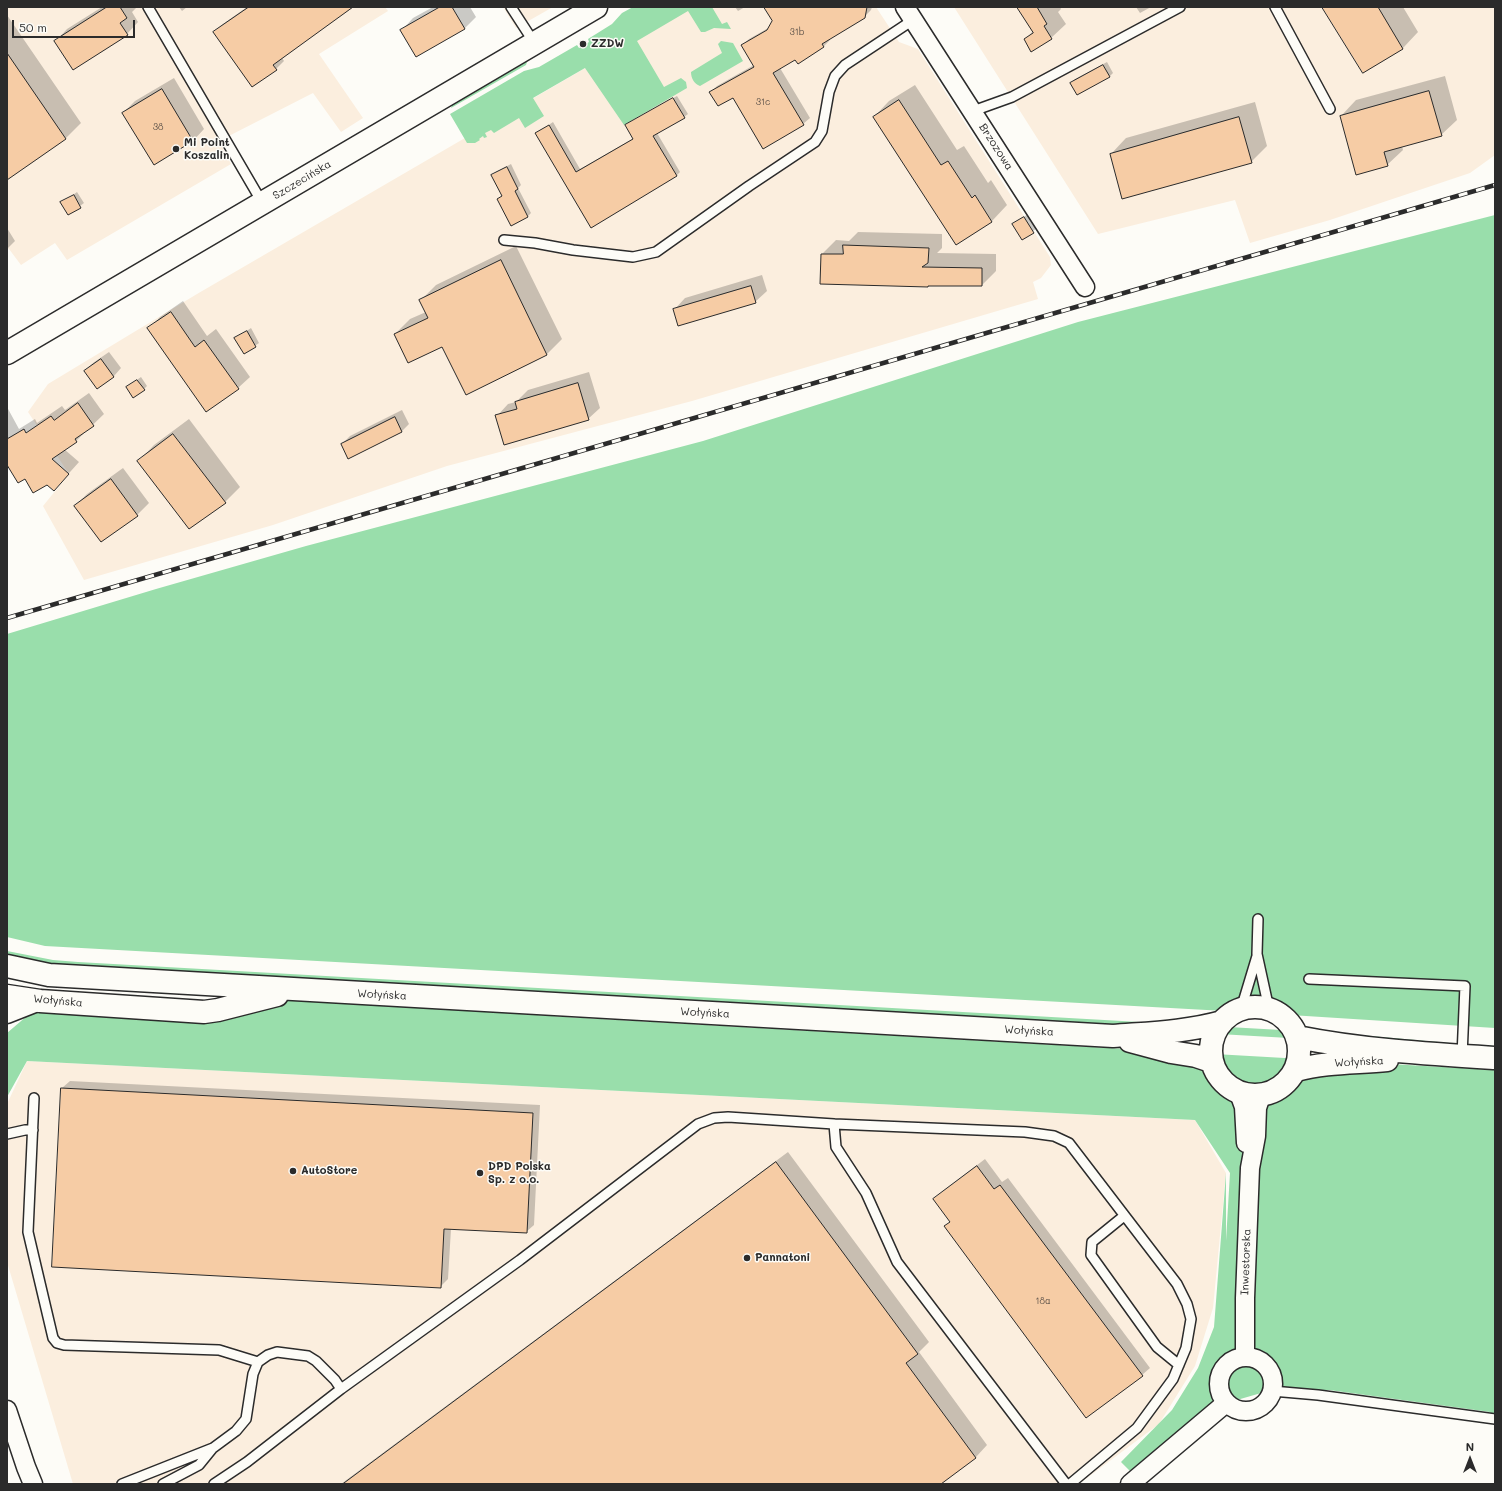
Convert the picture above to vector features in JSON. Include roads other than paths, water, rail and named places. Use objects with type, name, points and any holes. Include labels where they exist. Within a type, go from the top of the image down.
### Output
[{"type":"main road","name":"Szczecińska","points":[[7,353],[596,7]]},
{"type":"main road","name":"Wołyńska","points":[[7,966],[49,975],[1113,1036],[1172,1032],[1222,1022]]},
{"type":"main road","name":"Wołyńska","points":[[7,996],[40,1001],[204,1012],[218,1010],[298,990]]},
{"type":"main road","points":[[1248,1007],[1268,1009],[1278,1013],[1293,1027],[1297,1037],[1300,1053],[1296,1070],[1282,1087],[1262,1096],[1250,1096],[1230,1088],[1221,1081],[1215,1072],[1211,1061],[1210,1051],[1212,1040],[1216,1030],[1229,1015],[1248,1007]]},
{"type":"main road","name":"Wołyńska","points":[[1113,1036],[1211,1061]]},
{"type":"main road","name":"Wołyńska","points":[[1297,1037],[1422,1054],[1495,1058]]},
{"type":"main road","name":"Wołyńska","points":[[1296,1070],[1334,1063],[1398,1060],[1422,1054]]},
{"type":"street","name":"Brzozowa","points":[[909,14],[973,111],[1085,287]]},
{"type":"street","points":[[7,1014],[40,1001]]},
{"type":"street","name":"Inwestorska","points":[[1240,1093],[1244,1107],[1244,1136],[1250,1168]]},
{"type":"street","name":"Inwestorska","points":[[1245,1356],[1245,1298],[1250,1168],[1256,1136],[1257,1108],[1262,1096]]},
{"type":"street","points":[[1245,1356],[1258,1359],[1267,1367],[1272,1378],[1272,1391],[1269,1398],[1256,1409],[1240,1410],[1233,1408],[1226,1403],[1221,1396],[1218,1381],[1220,1373],[1224,1366],[1238,1357],[1245,1356]]},
{"type":"street","points":[[1130,1484],[1226,1403]]},
{"type":"street","points":[[7,1410],[26,1466],[34,1484]]},
{"type":"lane","points":[[148,7],[263,204]]},
{"type":"lane","points":[[511,7],[535,44]]},
{"type":"lane","points":[[973,111],[1012,97],[1180,7]]},
{"type":"lane","points":[[1275,7],[1330,109]]},
{"type":"lane","points":[[504,240],[633,257],[656,252],[749,186],[815,142],[822,131],[829,92],[835,76],[845,66],[909,14]]},
{"type":"lane","points":[[1258,919],[1257,954],[1268,1009]]},
{"type":"lane","points":[[1241,1009],[1257,954]]},
{"type":"lane","points":[[1309,979],[1466,986],[1462,1056]]},
{"type":"lane","points":[[34,1098],[28,1232],[53,1338],[57,1344],[219,1350],[258,1362]]},
{"type":"lane","points":[[214,1484],[247,1462],[341,1389],[520,1260],[698,1124],[714,1118],[728,1117],[834,1124],[1025,1132],[1054,1136],[1068,1143],[1177,1284],[1187,1304],[1191,1319],[1186,1348],[1173,1379],[1138,1428],[1070,1484]]},
{"type":"lane","points":[[834,1124],[836,1147],[866,1192],[897,1262],[1066,1484]]},
{"type":"lane","points":[[7,1134],[25,1130],[33,1130]]},
{"type":"lane","points":[[1124,1216],[1092,1242],[1091,1255],[1157,1347],[1179,1364]]},
{"type":"lane","points":[[122,1484],[212,1448],[236,1431],[246,1419],[250,1384],[258,1362],[268,1355],[277,1352],[308,1356],[326,1371],[341,1389]]},
{"type":"lane","points":[[1272,1391],[1318,1395],[1495,1419]]},
{"type":"lane","points":[[163,1484],[199,1465],[212,1448]]},
{"type":"railway","points":[[7,618],[1495,185]]},
{"type":"place","name":"ZZDW","points":[[583,44]]},
{"type":"place","name":"Mi Point Koszalin","points":[[176,149]]},
{"type":"place","name":"AutoStore","points":[[293,1171]]},
{"type":"place","name":"DPD Polska Sp. z o.o.","points":[[480,1173]]},
{"type":"place","name":"Pannatoni","points":[[747,1258]]}]
